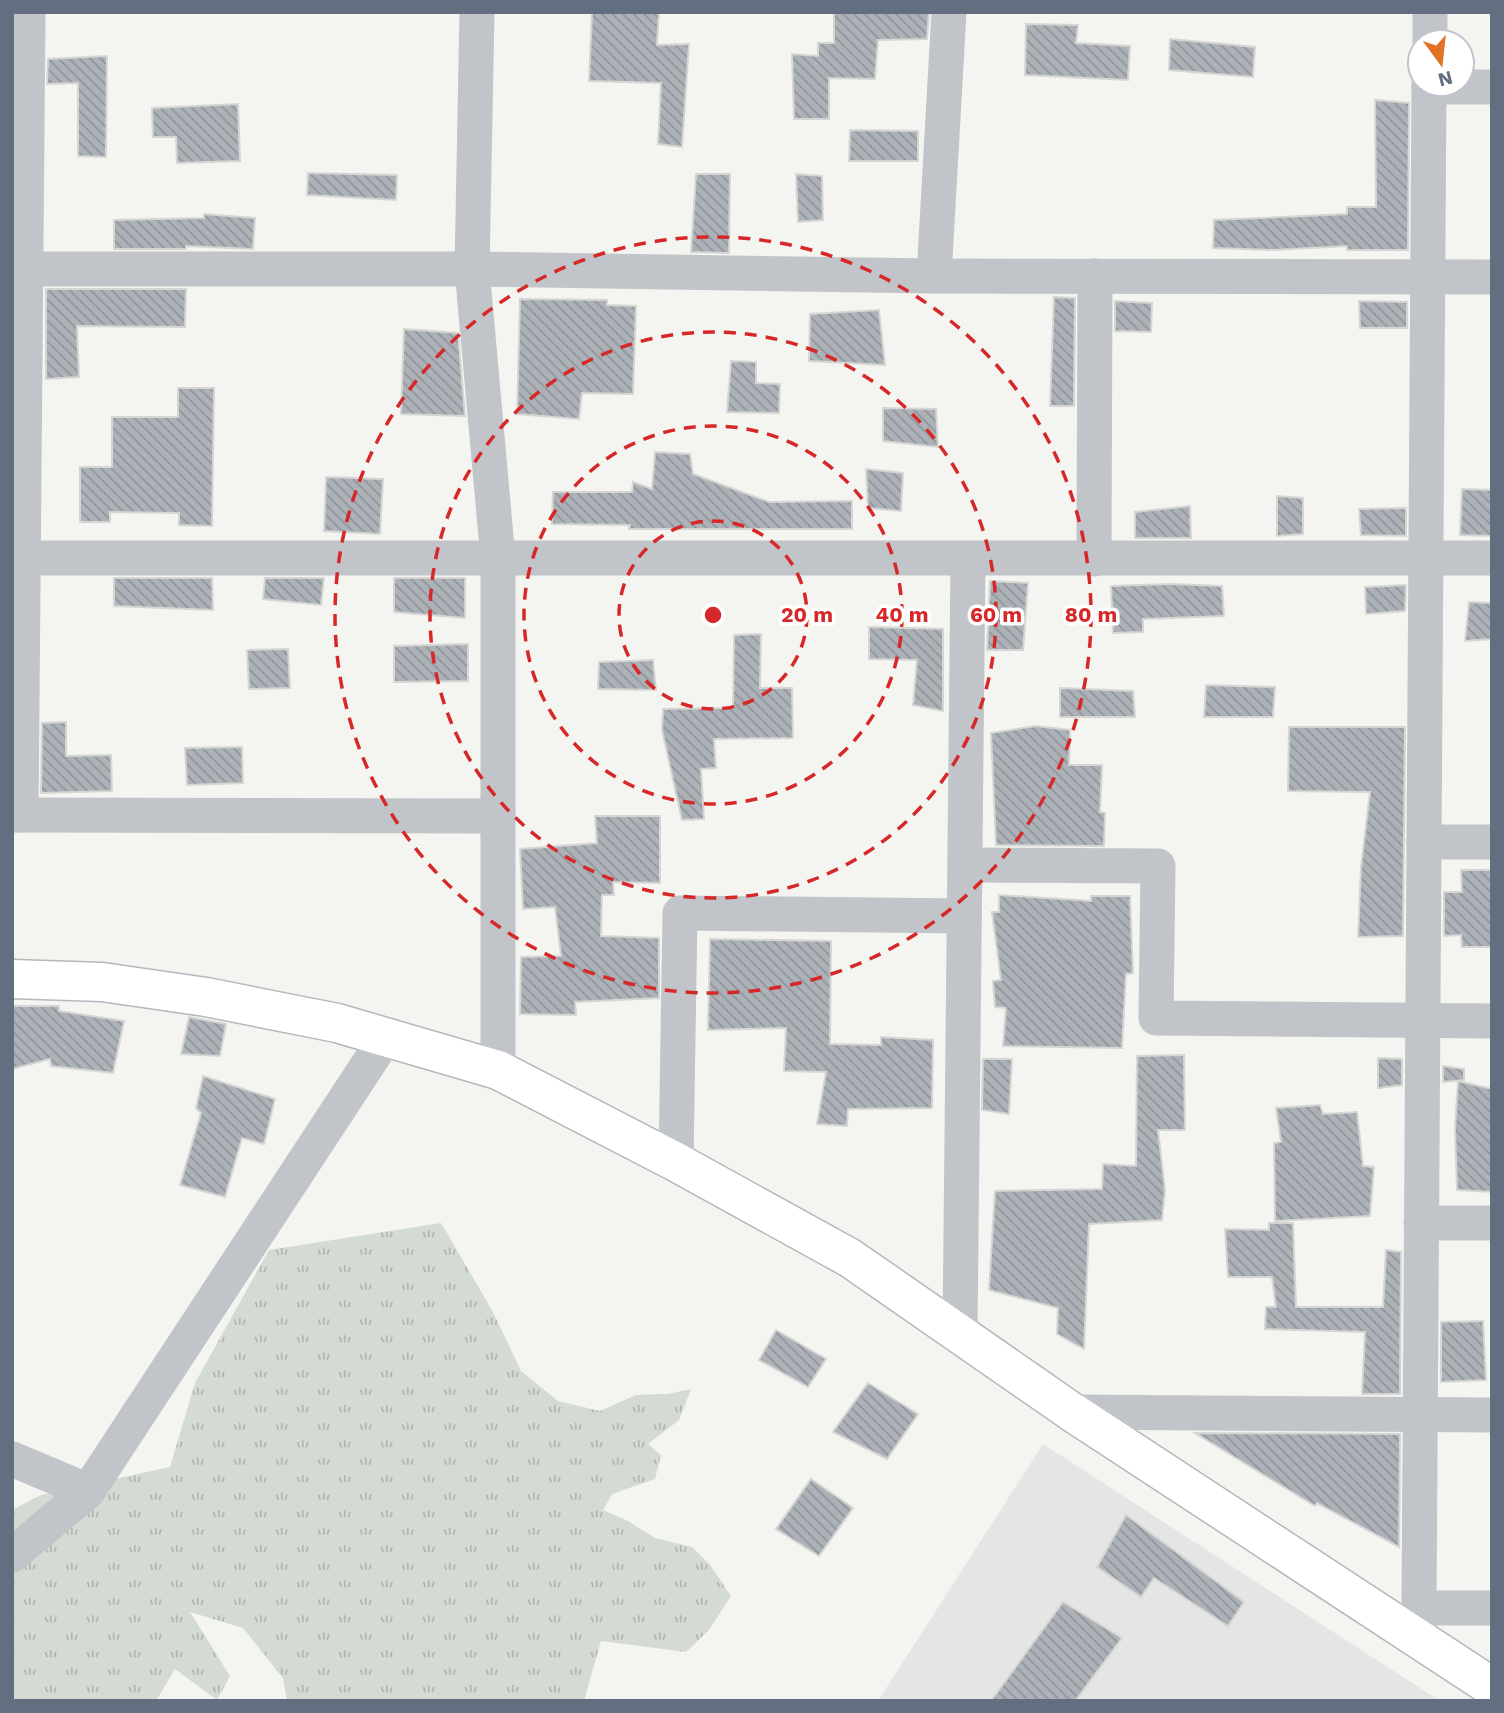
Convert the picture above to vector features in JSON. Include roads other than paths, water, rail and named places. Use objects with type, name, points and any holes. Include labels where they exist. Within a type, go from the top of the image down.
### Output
[{"type":"street","points":[[28,12],[21,277],[17,816],[498,817]]},
{"type":"street","points":[[477,12],[472,269],[498,559],[498,1070]]},
{"type":"street","points":[[934,276],[949,12]]},
{"type":"street","points":[[1417,1623],[1429,98]]},
{"type":"street","points":[[21,277],[472,269],[934,276],[1492,277]]},
{"type":"street","points":[[1094,559],[1096,276]]},
{"type":"street","points":[[18,558],[1492,558]]},
{"type":"street","points":[[960,1332],[968,559]]},
{"type":"street","points":[[1424,842],[1492,842]]},
{"type":"street","points":[[965,864],[1158,866],[1156,1018],[1492,1021]]},
{"type":"street","points":[[676,1162],[680,913],[964,916]]},
{"type":"street","points":[[12,979],[103,982],[206,997],[337,1023],[498,1070],[676,1162],[850,1258],[1072,1412],[1417,1623],[1492,1687]]},
{"type":"street","points":[[12,1555],[88,1491],[386,1037]]},
{"type":"street","points":[[1421,1223],[1492,1223]]},
{"type":"street","points":[[1072,1412],[1492,1415]]},
{"type":"street","points":[[12,1458],[88,1491]]},
{"type":"street","points":[[1417,1623],[1492,1608]]}]
